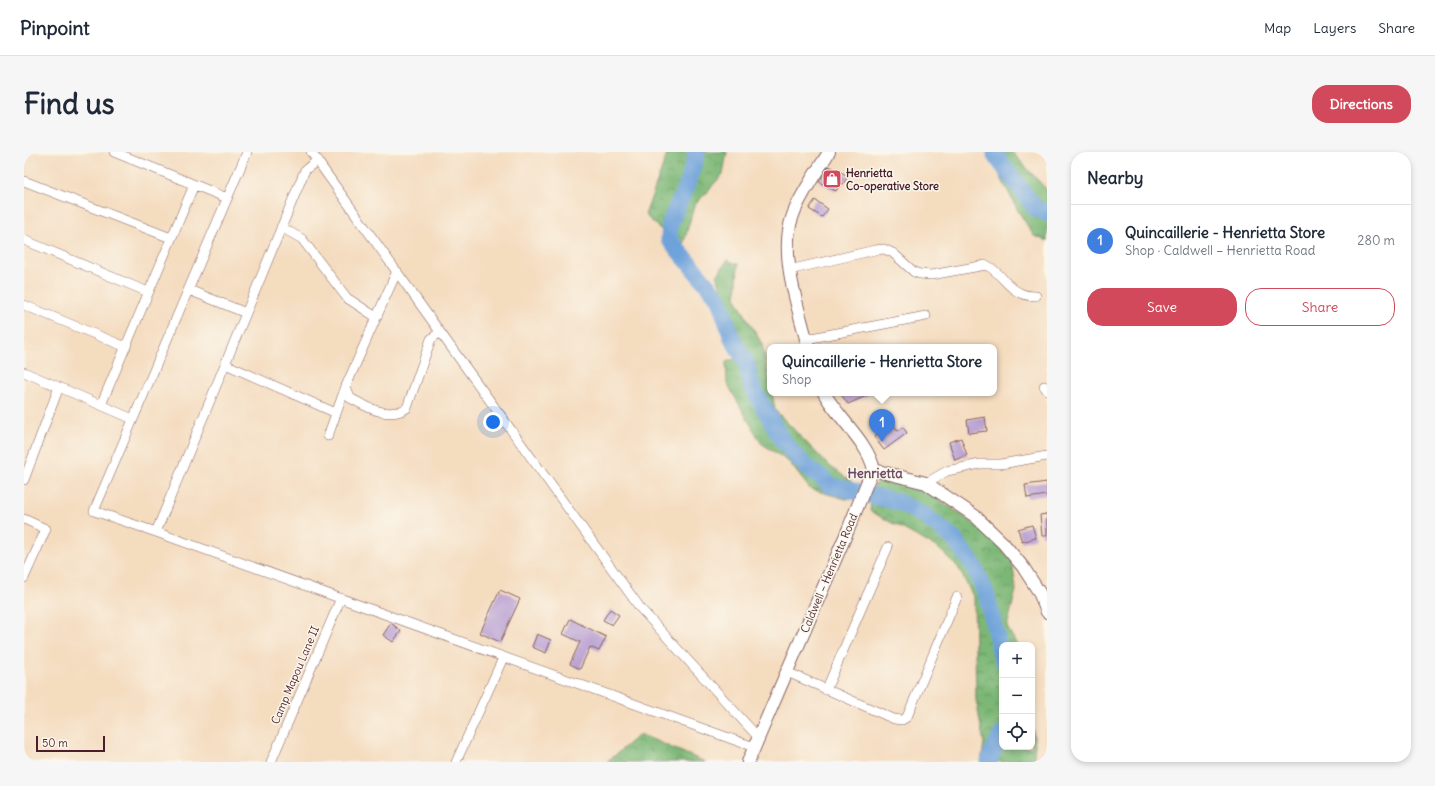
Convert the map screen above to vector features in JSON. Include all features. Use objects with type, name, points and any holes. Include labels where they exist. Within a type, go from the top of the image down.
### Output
[{"type":"main road","points":[[807,343],[789,270],[787,242],[792,217],[798,202],[829,152]]},
{"type":"main road","points":[[826,396],[829,403],[864,446],[872,461],[871,474],[926,483],[975,516],[1003,543],[1023,567],[1039,592],[1047,610]]},
{"type":"main road","name":"Caldwell – Henrietta Road","points":[[748,762],[871,474]]},
{"type":"street","points":[[114,152],[227,198]]},
{"type":"street","points":[[247,152],[94,511],[341,598],[503,658],[756,742]]},
{"type":"street","points":[[311,152],[641,608],[756,742]]},
{"type":"street","points":[[156,532],[305,170],[318,160]]},
{"type":"street","points":[[24,181],[171,238]]},
{"type":"street","points":[[101,405],[194,185]]},
{"type":"street","points":[[281,228],[302,239],[347,298],[376,317]]},
{"type":"street","points":[[24,240],[148,292]]},
{"type":"street","points":[[789,270],[884,249],[893,253],[914,272],[920,274],[931,275],[986,265],[991,267],[1020,294],[1036,296]]},
{"type":"street","points":[[328,436],[346,386],[397,271]]},
{"type":"street","points":[[189,290],[246,313]]},
{"type":"street","points":[[24,305],[126,347]]},
{"type":"street","points":[[807,343],[926,316]]},
{"type":"street","points":[[346,386],[350,398],[366,407],[386,414],[400,413],[407,408],[431,339],[440,332]]},
{"type":"street","points":[[225,364],[336,413]]},
{"type":"street","points":[[24,372],[133,419]]},
{"type":"street","points":[[24,480],[59,387]]},
{"type":"street","points":[[926,483],[947,471],[980,464],[1001,464],[1047,456]]},
{"type":"street","points":[[24,519],[46,530],[24,578]]},
{"type":"street","points":[[826,690],[888,547]]},
{"type":"street","points":[[787,672],[894,719],[902,720],[908,717],[957,597]]},
{"type":"street","name":"Camp Mapou Lane II","points":[[271,762],[341,598]]},
{"type":"street","points":[[456,762],[503,658]]},
{"type":"green space","points":[[668,152],[727,152],[723,174],[694,206],[682,249],[645,215]]},
{"type":"green space","points":[[988,152],[1012,152],[1047,190],[1047,241],[1034,236],[1017,209]]},
{"type":"green space","points":[[727,260],[738,264],[736,299],[762,344],[767,368],[767,396],[773,396],[775,410],[827,464],[852,482],[852,497],[846,499],[810,489],[789,462],[761,443],[727,383],[726,362],[746,355],[717,276]]},
{"type":"green space","points":[[879,477],[896,479],[932,494],[997,540],[1012,559],[1016,590],[1007,627],[1015,642],[999,642],[999,750],[1035,750],[1034,760],[1031,762],[981,762],[984,743],[976,700],[974,598],[958,567],[938,548],[870,511],[872,491]]},
{"type":"green space","points":[[640,734],[705,762],[607,762]]},
{"type":"building","name":"Henrietta Co-operative Store","points":[[829,166],[848,176],[836,191],[819,182]]},
{"type":"building","points":[[815,200],[828,209],[822,217],[809,209]]},
{"type":"building","points":[[842,396],[866,396],[848,404]]},
{"type":"building","points":[[985,417],[987,431],[969,433],[967,420]]},
{"type":"building","points":[[892,423],[898,431],[903,427],[907,433],[884,450],[874,437]]},
{"type":"building","points":[[961,438],[967,455],[955,460],[949,442]]},
{"type":"building","points":[[1047,482],[1047,495],[1027,498],[1025,485]]},
{"type":"building","points":[[1047,514],[1047,536],[1042,536],[1040,515]]},
{"type":"building","points":[[1032,525],[1036,538],[1022,542],[1018,529]]},
{"type":"building","points":[[500,590],[520,599],[500,642],[480,633]]},
{"type":"building","points":[[610,609],[619,615],[612,625],[603,620]]},
{"type":"building","points":[[570,619],[606,637],[599,651],[590,647],[580,669],[570,664],[580,642],[563,634]]},
{"type":"building","points":[[391,623],[401,631],[393,642],[383,635]]},
{"type":"building","points":[[537,634],[551,640],[546,653],[532,647]]},
{"type":"waterway","points":[[697,152],[689,180],[670,223],[669,239],[719,299],[732,338],[747,364],[751,385],[781,438],[792,452],[810,470],[824,479],[829,485],[898,502],[925,516],[953,538],[973,564],[987,596],[999,646]]},
{"type":"waterway","points":[[995,152],[995,155],[1036,209],[1047,213]]},
{"type":"waterway","points":[[989,762],[999,740]]},
{"type":"place","name":"Henrietta Co-operative Store","points":[[832,179]]},
{"type":"place","name":"Quincaillerie - Henrietta Store","points":[[882,442]]},
{"type":"district","name":"Henrietta","points":[[875,473]]}]
